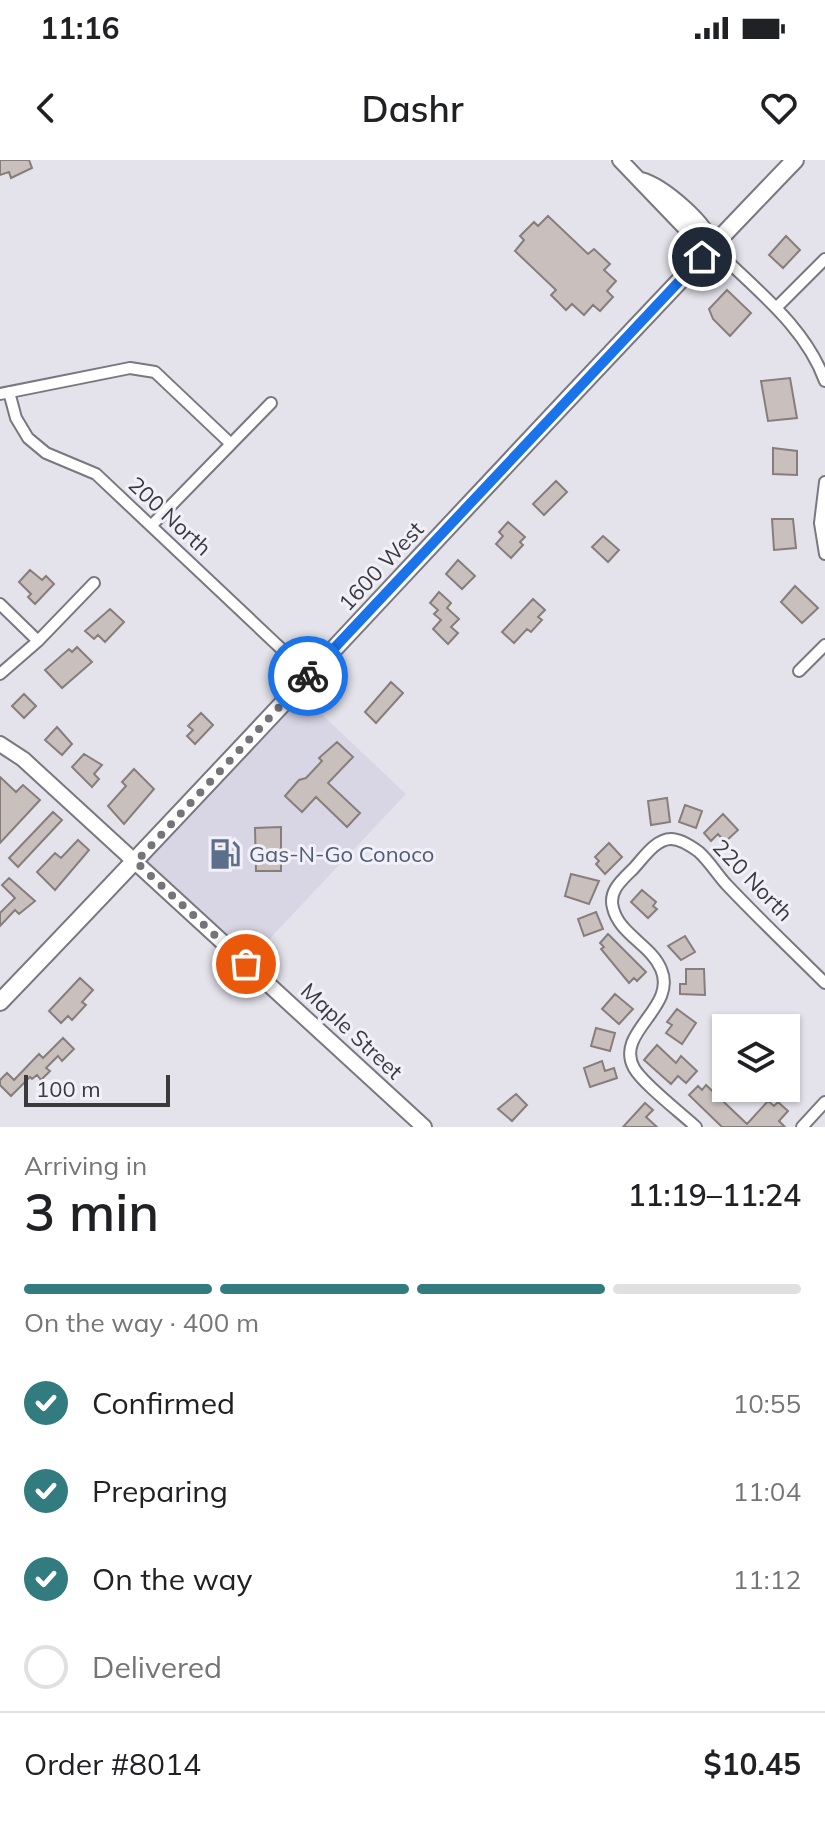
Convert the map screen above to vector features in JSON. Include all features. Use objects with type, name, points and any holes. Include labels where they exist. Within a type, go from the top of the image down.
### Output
[{"type":"main road","points":[[620,160],[641,180],[666,193],[705,230],[712,246]]},
{"type":"main road","name":"1600 West","points":[[0,1002],[136,862],[795,160]]},
{"type":"main road","name":"Maple Street","points":[[0,744],[23,759],[424,1127]]},
{"type":"street","points":[[712,246],[804,340],[825,381]]},
{"type":"street","points":[[776,308],[825,259]]},
{"type":"street","points":[[4,393],[143,368],[155,372],[231,444]]},
{"type":"street","name":"200 North","points":[[4,393],[28,438],[46,453],[96,474],[309,675]]},
{"type":"street","points":[[152,525],[271,403]]},
{"type":"street","points":[[825,482],[820,523],[825,554]]},
{"type":"street","points":[[0,674],[38,641],[94,583]]},
{"type":"street","points":[[0,604],[38,641]]},
{"type":"street","points":[[799,671],[825,645]]},
{"type":"street","name":"220 North","points":[[696,1127],[634,1069],[630,1054],[634,1036],[646,1023],[664,989],[662,971],[650,953],[621,925],[613,911],[611,898],[617,885],[658,843],[670,839],[683,842],[699,852],[825,983]]},
{"type":"street","points":[[802,1127],[823,1108]]},
{"type":"shaded area","points":[[296,690],[406,794],[246,964],[136,862]]},
{"type":"building","points":[[0,160],[29,160],[32,168],[11,178],[9,172],[0,175]]},
{"type":"building","points":[[548,216],[588,254],[594,249],[610,264],[604,270],[616,281],[607,291],[613,297],[600,311],[593,305],[584,315],[572,304],[566,310],[551,295],[556,290],[515,251],[524,240],[520,236],[534,222],[538,226]]},
{"type":"building","points":[[786,236],[800,250],[783,268],[769,255]]},
{"type":"building","points":[[727,290],[751,313],[730,336],[713,319],[709,309]]},
{"type":"building","points":[[790,378],[797,418],[768,421],[761,381]]},
{"type":"building","points":[[773,448],[797,451],[797,475],[773,474]]},
{"type":"building","points":[[556,481],[567,492],[544,515],[533,504]]},
{"type":"building","points":[[772,519],[793,519],[796,548],[774,550]]},
{"type":"building","points":[[508,522],[525,537],[520,542],[523,545],[511,558],[496,544],[503,536],[499,532]]},
{"type":"building","points":[[603,536],[619,550],[608,562],[592,547]]},
{"type":"building","points":[[458,560],[475,576],[462,589],[446,574]]},
{"type":"building","points":[[30,570],[42,580],[46,576],[54,584],[35,604],[28,597],[31,594],[19,582]]},
{"type":"building","points":[[795,586],[818,608],[802,623],[781,602]]},
{"type":"building","points":[[439,592],[451,603],[447,608],[459,619],[451,627],[458,633],[448,644],[433,629],[441,620],[434,614],[438,610],[430,603]]},
{"type":"building","points":[[533,599],[545,610],[538,617],[542,620],[531,632],[527,629],[514,643],[502,632]]},
{"type":"building","points":[[110,609],[124,622],[105,642],[98,635],[94,639],[85,631]]},
{"type":"building","points":[[77,647],[92,662],[62,688],[45,670],[69,649],[72,652]]},
{"type":"building","points":[[391,682],[403,693],[376,723],[365,712]]},
{"type":"building","points":[[24,694],[36,706],[24,718],[12,706]]},
{"type":"building","points":[[201,713],[213,725],[195,744],[187,736],[193,730],[188,726]]},
{"type":"building","points":[[57,727],[72,744],[62,755],[45,740]]},
{"type":"building","points":[[337,742],[353,757],[328,783],[360,813],[347,827],[316,797],[302,812],[285,796],[299,780],[306,778],[322,761],[319,758]]},
{"type":"building","points":[[84,754],[102,765],[94,774],[99,779],[92,787],[72,767]]},
{"type":"building","points":[[134,769],[154,789],[124,824],[108,806],[126,786],[122,782]]},
{"type":"building","points":[[0,777],[16,792],[23,785],[40,800],[0,843]]},
{"type":"building","points":[[667,798],[670,822],[651,825],[648,801]]},
{"type":"building","points":[[685,805],[702,811],[696,828],[679,822]]},
{"type":"building","points":[[53,812],[62,820],[18,867],[9,858]]},
{"type":"building","points":[[723,814],[738,830],[725,842],[718,834],[711,841],[704,833]]},
{"type":"building","points":[[281,827],[281,871],[256,871],[255,828]]},
{"type":"building","points":[[78,840],[89,850],[55,890],[37,872],[55,853],[61,858]]},
{"type":"building","points":[[609,843],[622,857],[605,874],[596,864],[599,861],[595,857]]},
{"type":"building","name":"Gas-N-Go Conoco","points":[[236,845],[237,862],[213,864],[212,847]]},
{"type":"building","points":[[571,874],[599,881],[589,904],[565,896]]},
{"type":"building","points":[[9,878],[35,901],[19,914],[15,910],[0,926],[0,913],[15,898],[2,885]]},
{"type":"building","points":[[642,890],[656,902],[653,906],[657,909],[648,918],[631,902]]},
{"type":"building","points":[[596,912],[603,929],[584,936],[578,919]]},
{"type":"building","points":[[608,934],[646,972],[637,981],[634,978],[629,983],[601,949],[604,947],[600,943]]},
{"type":"building","points":[[685,936],[695,952],[681,960],[668,946]]},
{"type":"building","points":[[686,969],[704,969],[705,995],[680,994],[680,984],[686,984]]},
{"type":"building","points":[[80,978],[93,990],[82,1002],[86,1005],[72,1020],[68,1016],[61,1023],[49,1011]]},
{"type":"building","points":[[615,994],[633,1009],[619,1024],[602,1009]]},
{"type":"building","points":[[677,1009],[696,1023],[682,1044],[666,1033],[672,1025],[667,1022]]},
{"type":"building","points":[[596,1028],[615,1033],[610,1051],[591,1046]]},
{"type":"building","points":[[63,1038],[74,1049],[62,1061],[58,1056],[46,1068],[50,1071],[41,1080],[37,1075],[32,1079],[30,1077],[11,1096],[0,1085],[0,1080],[7,1073],[14,1080],[39,1054],[43,1058]]},
{"type":"building","points":[[657,1045],[676,1063],[681,1056],[697,1071],[686,1083],[678,1076],[671,1084],[644,1060]]},
{"type":"building","points":[[602,1061],[605,1071],[614,1068],[617,1078],[590,1087],[584,1068]]},
{"type":"building","points":[[706,1085],[712,1091],[712,1102],[724,1102],[747,1124],[767,1102],[774,1106],[778,1102],[788,1111],[779,1121],[785,1127],[722,1127],[689,1095],[698,1086],[702,1090]]},
{"type":"building","points":[[516,1094],[527,1105],[512,1121],[498,1109]]},
{"type":"building","points":[[645,1103],[653,1110],[646,1117],[657,1127],[623,1127]]},
{"type":"way so far","points":[[246,964],[136,862],[308,676]]},
{"type":"place","name":"Gas-N-Go Conoco","points":[[225,854]]},
{"type":"route","points":[[308,676],[702,257]]}]
